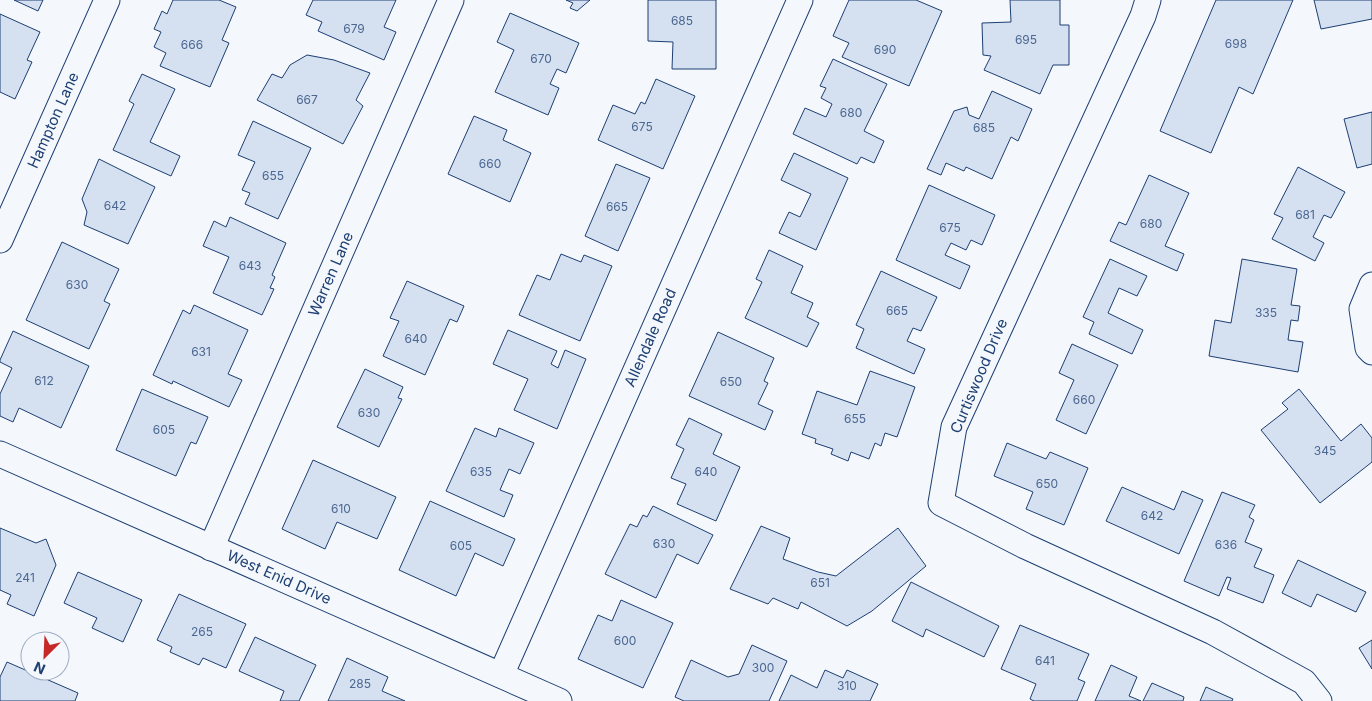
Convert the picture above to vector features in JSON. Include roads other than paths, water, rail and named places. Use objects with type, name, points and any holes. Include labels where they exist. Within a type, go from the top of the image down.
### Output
[{"type":"street","name":"Hampton Lane","points":[[0,240],[107,0]]},
{"type":"street","name":"Warren Lane","points":[[211,548],[451,0]]},
{"type":"street","name":"Allendale Road","points":[[501,675],[800,0]]},
{"type":"street","name":"Curtiswood Drive","points":[[1148,0],[1143,16],[954,427],[941,503],[1025,546],[1213,632],[1304,682],[1320,701]]},
{"type":"street","points":[[1372,285],[1362,309],[1368,348],[1372,352]]},
{"type":"street","name":"West Enid Drive","points":[[0,454],[559,701]]}]
